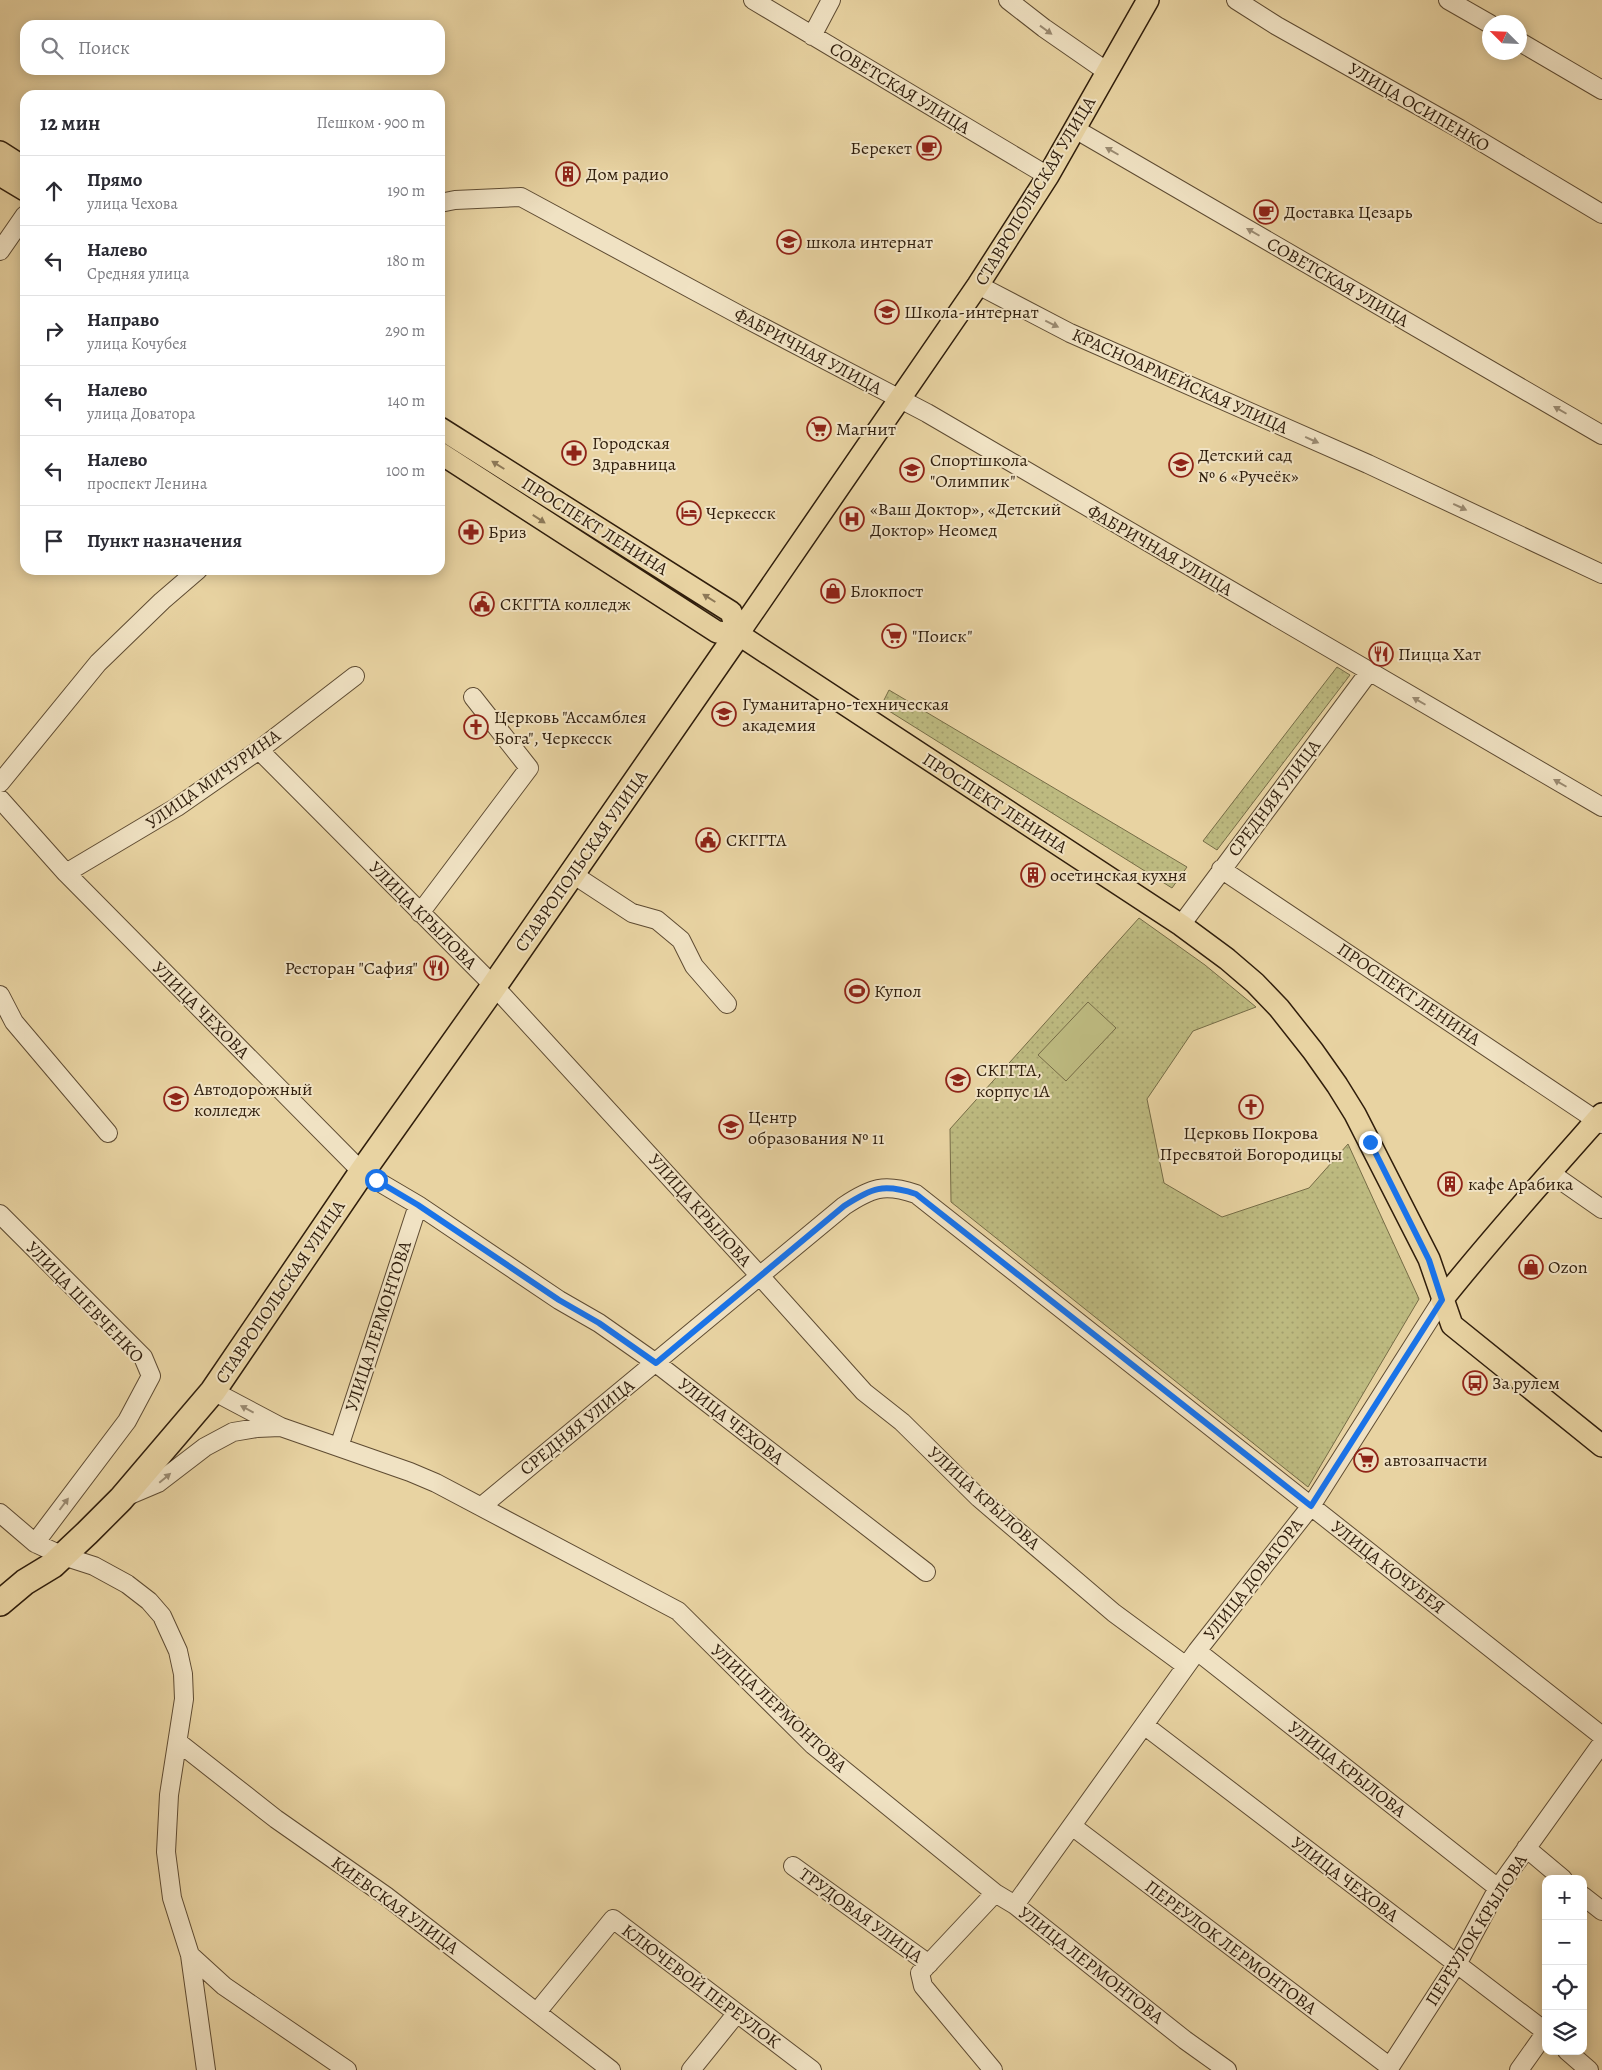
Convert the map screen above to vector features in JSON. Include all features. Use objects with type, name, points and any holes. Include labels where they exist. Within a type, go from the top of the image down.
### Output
[{"type":"highway","name":"СТАВРОПОЛЬСКАЯ УЛИЦА","points":[[57,1561],[121,1498],[213,1391],[362,1172],[494,986],[738,634]]},
{"type":"highway","points":[[0,1602],[25,1582],[57,1561]]},
{"type":"highway","points":[[0,1616],[33,1590],[57,1561]]},
{"type":"main road","name":"СТАВРОПОЛЬСКАЯ УЛИЦА","points":[[738,634],[978,285],[1048,176],[1148,0]]},
{"type":"main road","points":[[0,152],[20,165]]},
{"type":"main road","points":[[0,175],[20,187]]},
{"type":"main road","name":"ПРОСПЕКТ ЛЕНИНА","points":[[445,431],[731,612],[738,634]]},
{"type":"main road","name":"ПРОСПЕКТ ЛЕНИНА","points":[[445,456],[717,632],[738,634],[1181,925],[1227,959],[1255,983],[1279,1008],[1323,1064],[1355,1114],[1429,1260],[1452,1325],[1602,1446]]},
{"type":"main road","name":"УЛИЦА ДОВАТОРА","points":[[1442,1300],[1549,1172],[1600,1119]]},
{"type":"street","name":"СОВЕТСКАЯ УЛИЦА","points":[[753,0],[1048,176]]},
{"type":"street","points":[[812,36],[831,0]]},
{"type":"street","points":[[1008,0],[1044,28],[1106,71]]},
{"type":"street","name":"УЛИЦА ОСИПЕНКО","points":[[1236,0],[1277,26],[1460,129],[1602,214]]},
{"type":"street","points":[[1448,0],[1482,19]]},
{"type":"street","points":[[1527,46],[1602,90]]},
{"type":"street","name":"СОВЕТСКАЯ УЛИЦА","points":[[1075,129],[1602,435]]},
{"type":"street","name":"ФАБРИЧНАЯ УЛИЦА","points":[[445,202],[521,197],[744,318],[900,399],[1602,807]]},
{"type":"street","points":[[0,251],[20,222]]},
{"type":"street","name":"КРАСНОАРМЕЙСКАЯ УЛИЦА","points":[[978,285],[1070,333],[1368,464],[1602,574]]},
{"type":"street","points":[[0,783],[98,663],[162,601],[192,575]]},
{"type":"street","name":"СРЕДНЯЯ УЛИЦА","points":[[1181,925],[1369,672]]},
{"type":"street","name":"УЛИЦА МИЧУРИНА","points":[[66,873],[177,807],[259,750],[355,676]]},
{"type":"street","points":[[420,913],[529,768],[474,697]]},
{"type":"street","name":"УЛИЦА КРЫЛОВА","points":[[259,750],[494,986],[864,1392],[902,1422],[979,1498],[1114,1613],[1186,1666]]},
{"type":"street","name":"УЛИЦА ЧЕХОВА","points":[[0,799],[66,873],[362,1172],[418,1205],[559,1300],[599,1323],[656,1363],[926,1572]]},
{"type":"street","name":"ПРОСПЕКТ ЛЕНИНА","points":[[1221,869],[1600,1119]]},
{"type":"street","points":[[571,873],[632,913],[657,920],[681,940],[694,966],[727,1004]]},
{"type":"street","points":[[0,996],[14,1022],[108,1133]]},
{"type":"street","points":[[1549,1172],[1602,1210]]},
{"type":"street","name":"СРЕДНЯЯ УЛИЦА","points":[[482,1506],[844,1206],[865,1193],[882,1188],[898,1188],[916,1194]]},
{"type":"street","name":"УЛИЦА КОЧУБЕЯ","points":[[916,1194],[1602,1736]]},
{"type":"street","name":"УЛИЦА ЛЕРМОНТОВА","points":[[339,1447],[418,1205]]},
{"type":"street","name":"УЛИЦА ШЕВЧЕНКО","points":[[0,1214],[143,1357],[151,1376],[127,1421],[35,1543]]},
{"type":"street","name":"УЛИЦА ДОВАТОРА","points":[[1016,1905],[1197,1651],[1311,1506],[1442,1300]]},
{"type":"street","name":"УЛИЦА ЛЕРМОНТОВА","points":[[213,1391],[281,1427],[410,1472],[482,1506],[678,1611],[813,1746],[995,1893],[1016,1905],[1185,2040],[1227,2070]]},
{"type":"street","name":"УЛИЦА ЛЕРМОНТОВА","points":[[121,1498],[158,1483],[205,1447],[233,1432],[281,1427]]},
{"type":"street","points":[[0,1513],[25,1537],[57,1561],[94,1566],[127,1584],[149,1601],[162,1616],[178,1651],[183,1674],[184,1698],[169,1795],[166,1852],[172,1898],[190,1955],[206,2070]]},
{"type":"street","name":"УЛИЦА КРЫЛОВА","points":[[1197,1651],[1498,1888]]},
{"type":"street","name":"УЛИЦА ЧЕХОВА","points":[[1144,1725],[1542,2029]]},
{"type":"street","name":"КИЕВСКАЯ УЛИЦА","points":[[178,1742],[276,1819],[386,1896],[611,2070]]},
{"type":"street","name":"ПЕРЕУЛОК КРЫЛОВА","points":[[1389,2069],[1457,1964],[1498,1888],[1602,1743]]},
{"type":"street","name":"ПЕРЕУЛОК ЛЕРМОНТОВА","points":[[1072,1826],[1389,2069]]},
{"type":"street","points":[[1526,1848],[1558,1875]]},
{"type":"street","name":"ТРУДОВАЯ УЛИЦА","points":[[793,1866],[929,1964]]},
{"type":"street","name":"ТРУДОВАЯ УЛИЦА","points":[[993,2070],[923,1986],[920,1973],[995,1893]]},
{"type":"street","points":[[1587,1899],[1602,1911]]},
{"type":"street","name":"КЛЮЧЕВОЙ ПЕРЕУЛОК","points":[[537,2012],[613,1920],[812,2070]]},
{"type":"street","points":[[190,1955],[224,1986],[347,2070]]},
{"type":"street","points":[[691,2070],[736,2013]]},
{"type":"street","points":[[1519,2070],[1542,2038]]},
{"type":"street","points":[[1572,2055],[1589,2070]]},
{"type":"shaded area","points":[[1337,667],[1350,675],[1217,850],[1203,841]]},
{"type":"shaded area","points":[[889,690],[1187,867],[1172,888],[881,706]]},
{"type":"shaded area","points":[[1139,918],[1205,965],[1256,1007],[1193,1031],[1147,1099],[1164,1183],[1222,1217],[1309,1188],[1348,1144],[1419,1299],[1308,1487],[951,1202],[950,1129]]},
{"type":"shaded area","points":[[1088,1002],[1116,1028],[1066,1081],[1038,1055]]},
{"type":"place","name":"Берекет","points":[[929,148]]},
{"type":"place","name":"Дом радио","points":[[568,174]]},
{"type":"place","name":"Доставка Цезарь","points":[[1266,212]]},
{"type":"place","name":"школа интернат","points":[[789,242]]},
{"type":"place","name":"Школа-интернат","points":[[887,312]]},
{"type":"place","name":"Магнит","points":[[819,429]]},
{"type":"place","name":"Городская Здравница","points":[[574,453]]},
{"type":"place","name":"Детский сад № 6 «Ручеёк»","points":[[1181,465]]},
{"type":"place","name":"Спортшкола \"Олимпик\"","points":[[912,470]]},
{"type":"place","name":"Черкесск","points":[[689,513]]},
{"type":"place","name":"«Ваш Доктор», «Детский Доктор» Неомед","points":[[852,519]]},
{"type":"place","name":"Бриз","points":[[471,532]]},
{"type":"place","name":"Блокпост","points":[[833,591]]},
{"type":"place","name":"СКГГТА колледж","points":[[482,604]]},
{"type":"place","name":"\"Поиск\"","points":[[894,636]]},
{"type":"place","name":"Пицца Хат","points":[[1381,654]]},
{"type":"place","name":"Гуманитарно-техническая академия","points":[[724,714]]},
{"type":"place","name":"Церковь \"Ассамблея Бога\", Черкесск","points":[[476,727]]},
{"type":"place","name":"СКГГТА","points":[[708,840]]},
{"type":"place","name":"осетинская кухня","points":[[1033,875]]},
{"type":"place","name":"Ресторан \"Сафия\"","points":[[436,968]]},
{"type":"place","name":"Купол","points":[[857,991]]},
{"type":"place","name":"СКГГТА, корпус 1А","points":[[958,1080]]},
{"type":"place","name":"Автодорожный колледж","points":[[176,1099]]},
{"type":"place","name":"Церковь Покрова Пресвятой Богородицы","points":[[1251,1107]]},
{"type":"place","name":"Центр образования № 11","points":[[731,1127]]},
{"type":"place","name":"кафе Арабика","points":[[1450,1184]]},
{"type":"place","name":"Ozon","points":[[1531,1267]]},
{"type":"place","name":"За рулем","points":[[1475,1383]]},
{"type":"place","name":"автозапчасти","points":[[1366,1460]]},
{"type":"route","points":[[376,1180],[418,1205],[559,1300],[599,1323],[656,1363],[844,1206],[865,1193],[882,1188],[898,1188],[916,1194],[1311,1506],[1442,1300],[1429,1260],[1370,1142]]}]
